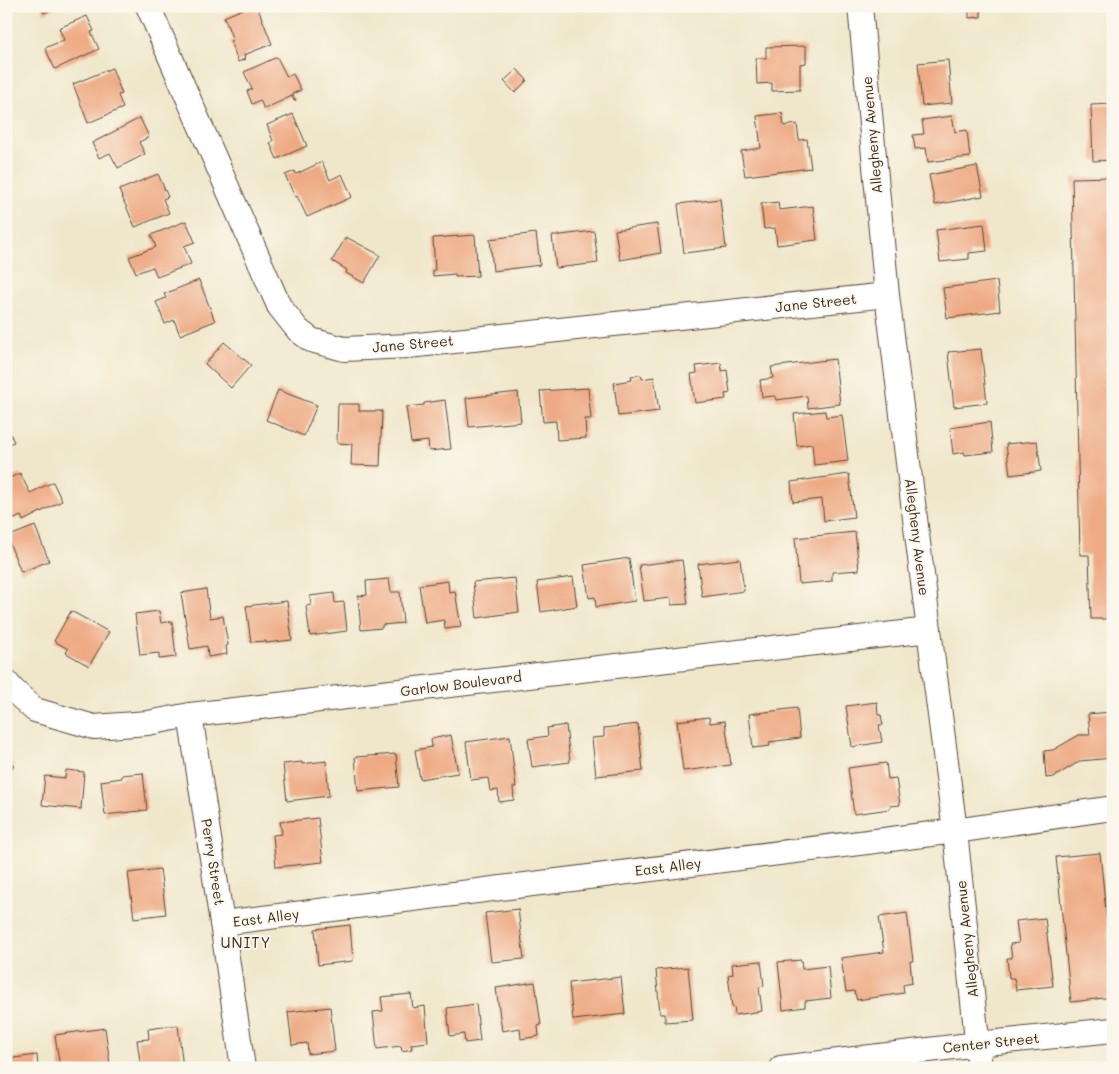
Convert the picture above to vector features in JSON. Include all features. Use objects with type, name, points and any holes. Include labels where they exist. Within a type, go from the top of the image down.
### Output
[{"type":"street","name":"Jane Street","points":[[148,6],[279,306],[298,330],[312,340],[344,349],[408,346],[887,295]]},
{"type":"street","name":"Allegheny Avenue","points":[[860,6],[887,295],[955,831],[980,1068]]},
{"type":"street","name":"Garlow Boulevard","points":[[6,682],[35,710],[94,727],[148,723],[190,715],[929,630]]},
{"type":"street","name":"Perry Street","points":[[190,715],[243,1068]]},
{"type":"street","name":"East Alley","points":[[222,923],[955,831],[1113,808]]},
{"type":"street","name":"Center Street","points":[[781,1068],[1113,1030]]},
{"type":"building","points":[[41,6],[60,6],[44,13]]},
{"type":"building","points":[[250,6],[257,6],[272,44],[244,55],[245,59],[238,62],[230,41],[233,40],[224,17]]},
{"type":"building","points":[[969,6],[981,6],[981,17],[969,18]]},
{"type":"building","points":[[87,16],[94,31],[91,32],[99,49],[55,69],[45,48],[64,40],[59,28]]},
{"type":"building","points":[[806,46],[806,63],[800,64],[800,90],[772,91],[772,83],[757,84],[756,58],[766,58],[766,47]]},
{"type":"building","points":[[277,57],[287,77],[293,74],[301,90],[292,94],[296,100],[294,101],[292,96],[264,109],[260,100],[252,104],[247,91],[252,89],[244,72]]},
{"type":"building","points":[[948,60],[952,103],[922,106],[918,63]]},
{"type":"building","points":[[112,68],[122,94],[118,95],[123,108],[88,123],[73,84]]},
{"type":"building","points":[[517,69],[527,80],[515,93],[504,81]]},
{"type":"building","points":[[1113,104],[1113,160],[1093,161],[1091,105]]},
{"type":"building","points":[[782,113],[784,126],[797,124],[799,140],[807,139],[811,168],[745,176],[741,151],[761,148],[757,116]]},
{"type":"building","points":[[293,114],[307,146],[277,159],[270,143],[273,141],[267,125]]},
{"type":"building","points":[[952,116],[955,132],[967,130],[970,157],[928,162],[926,148],[915,149],[913,135],[924,134],[922,120]]},
{"type":"building","points":[[140,118],[149,137],[139,142],[145,154],[118,168],[110,153],[99,158],[92,143]]},
{"type":"building","points":[[322,162],[330,180],[342,174],[352,197],[307,217],[285,175],[295,171],[296,174]]},
{"type":"building","points":[[977,166],[983,196],[935,205],[929,175]]},
{"type":"building","points":[[158,174],[168,197],[163,199],[169,213],[135,227],[119,190]]},
{"type":"building","points":[[1113,177],[1113,619],[1091,619],[1089,555],[1080,555],[1072,178]]},
{"type":"building","points":[[720,199],[726,248],[684,253],[678,204]]},
{"type":"building","points":[[778,202],[779,210],[813,206],[817,240],[777,245],[775,228],[764,229],[761,204]]},
{"type":"building","points":[[186,221],[195,242],[184,246],[191,264],[157,277],[153,267],[136,273],[129,257],[156,247],[151,235]]},
{"type":"building","points":[[657,224],[661,253],[620,260],[615,230]]},
{"type":"building","points":[[984,224],[987,251],[969,253],[969,259],[940,262],[936,230]]},
{"type":"building","points":[[594,231],[598,263],[556,268],[552,236]]},
{"type":"building","points":[[536,233],[540,265],[493,271],[490,239]]},
{"type":"building","points":[[475,235],[478,276],[455,277],[455,274],[433,276],[433,270],[435,270],[433,238]]},
{"type":"building","points":[[346,237],[380,255],[364,283],[346,273],[347,270],[332,261]]},
{"type":"building","points":[[199,280],[215,321],[180,335],[174,320],[165,324],[156,302],[166,298],[164,294]]},
{"type":"building","points":[[997,281],[1000,311],[947,318],[943,288]]},
{"type":"building","points":[[224,342],[251,365],[231,388],[205,364]]},
{"type":"building","points":[[981,349],[987,403],[954,407],[948,352]]},
{"type":"building","points":[[835,359],[840,404],[808,408],[807,396],[776,400],[775,396],[762,397],[760,380],[773,378],[771,367]]},
{"type":"building","points":[[721,363],[722,371],[727,370],[730,393],[725,394],[726,399],[695,403],[691,374],[697,373],[696,366]]},
{"type":"building","points":[[641,375],[642,379],[654,377],[659,411],[618,416],[614,383],[632,380],[631,376]]},
{"type":"building","points":[[588,388],[591,419],[585,419],[586,438],[557,440],[556,421],[543,422],[540,391]]},
{"type":"building","points":[[278,390],[317,405],[304,436],[266,420]]},
{"type":"building","points":[[518,392],[521,422],[469,427],[466,398]]},
{"type":"building","points":[[445,400],[451,449],[429,451],[428,441],[411,443],[406,407]]},
{"type":"building","points":[[338,404],[359,404],[359,411],[382,411],[380,466],[351,465],[352,444],[337,443]]},
{"type":"building","points":[[825,411],[826,417],[842,415],[848,461],[814,465],[812,444],[797,446],[794,414]]},
{"type":"building","points":[[990,422],[993,452],[965,455],[964,452],[953,454],[950,428]]},
{"type":"building","points":[[6,424],[14,442],[6,445]]},
{"type":"building","points":[[1037,441],[1041,471],[1010,475],[1006,444]]},
{"type":"building","points":[[20,473],[30,493],[53,482],[62,501],[23,521],[21,516],[6,523],[6,480]]},
{"type":"building","points":[[849,474],[854,517],[824,521],[822,499],[793,502],[791,482]]},
{"type":"building","points":[[35,526],[49,561],[21,572],[7,537]]},
{"type":"building","points":[[855,532],[859,570],[832,572],[832,581],[799,584],[795,538]]},
{"type":"building","points":[[629,558],[635,601],[596,607],[595,597],[589,598],[584,565]]},
{"type":"building","points":[[740,559],[744,591],[702,597],[698,564]]},
{"type":"building","points":[[682,560],[688,604],[671,605],[671,598],[644,601],[639,565]]},
{"type":"building","points":[[573,577],[577,606],[541,612],[537,582]]},
{"type":"building","points":[[515,578],[519,612],[477,618],[473,582]]},
{"type":"building","points":[[389,579],[391,592],[400,592],[403,623],[361,630],[358,596],[367,595],[366,581]]},
{"type":"building","points":[[448,581],[449,592],[455,591],[461,627],[445,629],[444,620],[425,623],[419,585]]},
{"type":"building","points":[[206,589],[210,618],[223,616],[228,645],[226,646],[227,654],[208,657],[207,646],[190,649],[181,593]]},
{"type":"building","points":[[334,593],[335,603],[344,602],[347,631],[310,636],[306,606],[311,605],[310,596]]},
{"type":"building","points":[[287,601],[292,640],[266,643],[266,641],[251,642],[246,606]]},
{"type":"building","points":[[71,611],[109,632],[89,666],[66,653],[68,649],[54,641]]},
{"type":"building","points":[[159,611],[161,623],[172,621],[176,657],[159,659],[159,653],[140,655],[135,614]]},
{"type":"building","points":[[877,702],[878,715],[881,715],[883,725],[879,725],[882,742],[852,747],[846,706]]},
{"type":"building","points":[[797,708],[800,738],[769,742],[770,746],[753,748],[749,714]]},
{"type":"building","points":[[1113,712],[1113,758],[1080,761],[1054,777],[1046,778],[1044,751],[1053,750],[1079,735],[1090,735],[1088,714]]},
{"type":"building","points":[[709,717],[710,723],[725,721],[731,765],[683,771],[677,721]]},
{"type":"building","points":[[638,724],[643,771],[596,776],[592,738],[604,737],[604,728]]},
{"type":"building","points":[[566,725],[570,762],[532,767],[528,739],[548,736],[547,728]]},
{"type":"building","points":[[451,735],[458,773],[420,779],[415,750],[432,747],[431,739]]},
{"type":"building","points":[[510,736],[516,787],[513,787],[514,800],[499,802],[498,790],[490,791],[488,778],[471,780],[466,742]]},
{"type":"building","points":[[396,754],[399,787],[358,791],[355,757]]},
{"type":"building","points":[[6,760],[14,765],[6,777]]},
{"type":"building","points":[[326,761],[329,796],[287,801],[283,764]]},
{"type":"building","points":[[886,763],[888,779],[896,778],[900,805],[890,806],[890,809],[854,814],[848,768]]},
{"type":"building","points":[[66,770],[84,772],[81,809],[42,805],[45,776],[65,778]]},
{"type":"building","points":[[143,773],[147,810],[105,815],[101,781],[122,778],[122,775]]},
{"type":"building","points":[[318,818],[323,862],[276,867],[273,835],[282,834],[280,822]]},
{"type":"building","points":[[1100,853],[1113,997],[1071,1002],[1056,857]]},
{"type":"building","points":[[160,869],[166,914],[134,918],[128,873]]},
{"type":"building","points":[[518,909],[524,959],[491,962],[485,913]]},
{"type":"building","points":[[907,913],[913,961],[910,961],[912,983],[903,985],[904,993],[857,1000],[854,991],[846,992],[841,958],[884,952],[879,917]]},
{"type":"building","points":[[1045,918],[1053,986],[1016,990],[1014,978],[1009,978],[1007,958],[1012,958],[1010,944],[1019,943],[1016,921]]},
{"type":"building","points":[[350,925],[353,961],[318,965],[315,929]]},
{"type":"building","points":[[801,960],[802,969],[828,966],[831,998],[805,1001],[805,1007],[783,1010],[778,962]]},
{"type":"building","points":[[761,961],[764,986],[759,987],[762,1011],[735,1015],[734,1007],[732,1007],[728,975],[733,974],[732,964]]},
{"type":"building","points":[[688,967],[693,1020],[665,1022],[665,1014],[660,1014],[656,970]]},
{"type":"building","points":[[621,977],[625,1014],[573,1020],[569,983]]},
{"type":"building","points":[[535,982],[541,1025],[538,1026],[539,1036],[521,1039],[520,1028],[502,1031],[496,988]]},
{"type":"building","points":[[411,994],[413,1008],[425,1006],[428,1042],[411,1044],[412,1049],[402,1051],[401,1046],[377,1049],[373,1012],[383,1011],[381,997]]},
{"type":"building","points":[[476,1004],[480,1041],[465,1043],[464,1034],[450,1036],[447,1008]]},
{"type":"building","points":[[330,1007],[335,1051],[308,1054],[307,1043],[292,1045],[288,1012]]},
{"type":"building","points":[[178,1025],[183,1068],[141,1068],[137,1040],[149,1039],[148,1029]]},
{"type":"building","points":[[105,1028],[110,1064],[98,1066],[98,1068],[60,1068],[55,1035]]},
{"type":"building","points":[[37,1055],[38,1068],[6,1068],[6,1059]]},
{"type":"district","name":"UNITY","points":[[246,943]]}]
